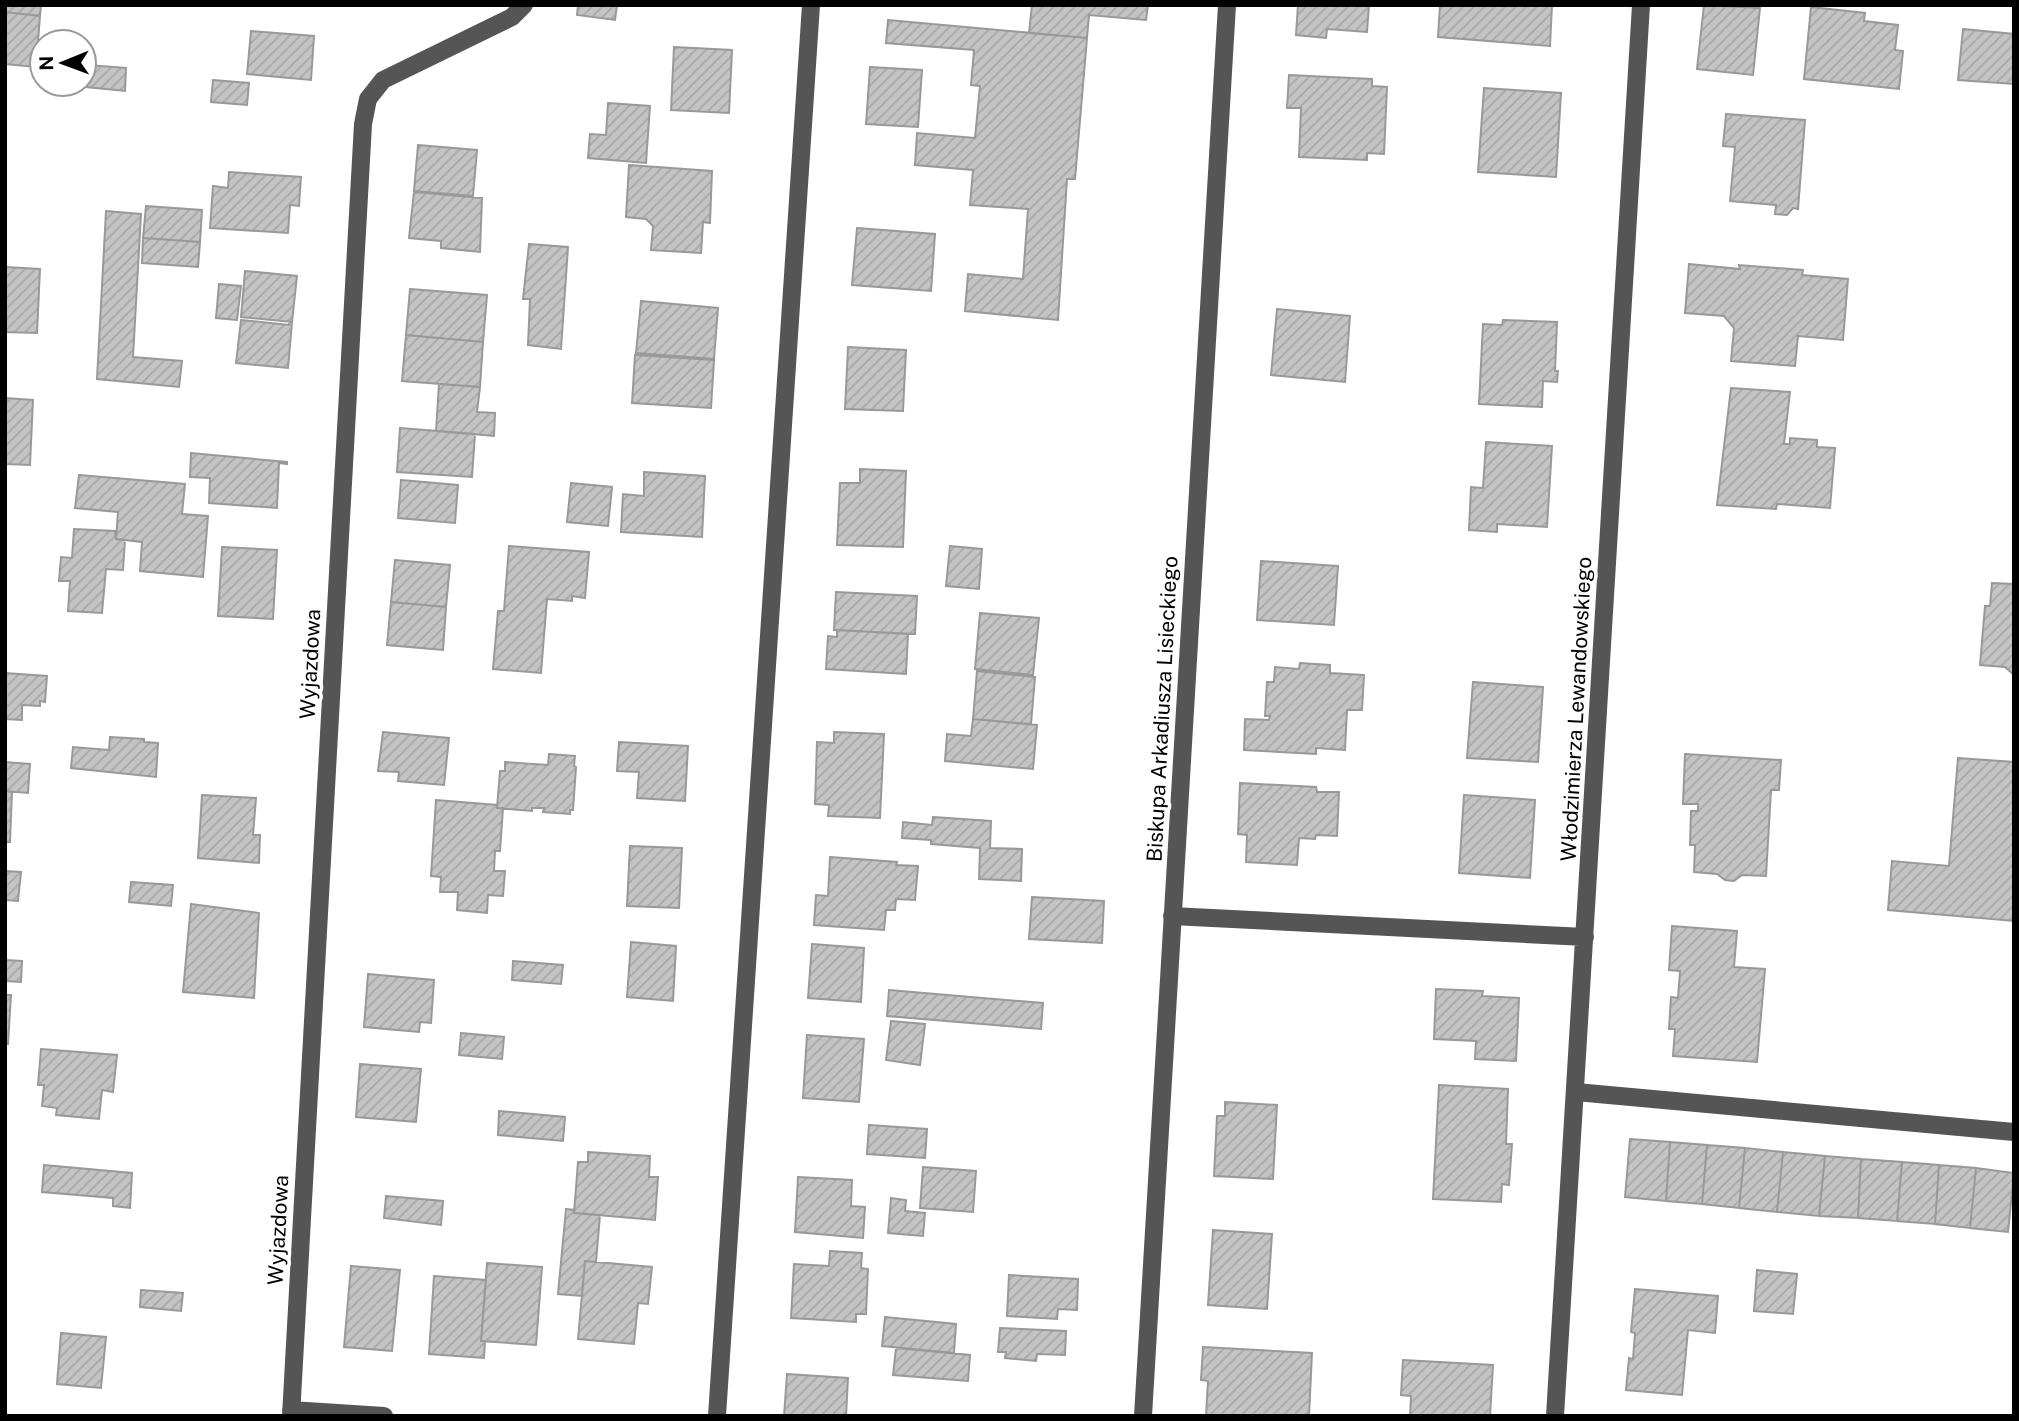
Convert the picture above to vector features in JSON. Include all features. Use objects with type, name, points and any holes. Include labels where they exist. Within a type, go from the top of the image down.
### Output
[{"type":"street","name":"Wyjazdowa","points":[[291,1413],[362,124],[369,99],[383,80],[512,17],[524,5]]},
{"type":"street","points":[[717,1416],[811,5]]},
{"type":"street","name":"Biskupa Arkadiusza Lisieckiego","points":[[1143,1416],[1227,5]]},
{"type":"street","name":"Włodzimierza Lewandowskiego","points":[[1555,1416],[1641,5]]},
{"type":"street","points":[[1172,916],[1585,937]]},
{"type":"street","points":[[1576,1092],[2014,1132]]},
{"type":"street","points":[[291,1413],[384,1416]]},
{"type":"building","points":[[5,5],[41,5],[40,16],[5,12]]},
{"type":"building","points":[[578,5],[617,5],[615,20],[577,15]]},
{"type":"building","points":[[1032,5],[1148,5],[1146,20],[1089,15],[1087,38],[1029,33]]},
{"type":"building","points":[[1298,5],[1369,5],[1367,32],[1327,29],[1326,38],[1296,35]]},
{"type":"building","points":[[1440,5],[1552,5],[1550,46],[1438,37]]},
{"type":"building","points":[[1704,5],[1760,8],[1753,75],[1697,69]]},
{"type":"building","points":[[1811,7],[1865,13],[1864,21],[1898,25],[1895,50],[1903,51],[1899,89],[1804,79]]},
{"type":"building","points":[[5,12],[40,16],[39,28],[28,28],[28,66],[5,64]]},
{"type":"building","points":[[888,20],[1087,38],[1075,179],[1067,179],[1058,320],[965,311],[968,274],[1023,279],[1028,209],[970,205],[973,170],[915,165],[917,133],[975,138],[980,86],[971,85],[974,50],[886,43]]},
{"type":"building","points":[[1963,29],[2014,34],[2014,84],[1958,80]]},
{"type":"building","points":[[251,31],[314,36],[311,80],[247,74]]},
{"type":"building","points":[[674,47],[732,50],[729,113],[671,110]]},
{"type":"building","points":[[98,66],[126,68],[125,91],[98,88]]},
{"type":"building","points":[[870,67],[922,70],[918,127],[866,124]]},
{"type":"building","points":[[1289,75],[1372,79],[1372,86],[1387,87],[1384,154],[1367,153],[1367,160],[1299,157],[1301,108],[1287,108]]},
{"type":"building","points":[[213,80],[249,83],[247,105],[211,102]]},
{"type":"building","points":[[1484,88],[1561,93],[1556,177],[1478,172]]},
{"type":"building","points":[[608,103],[650,106],[646,163],[588,158],[590,134],[606,135]]},
{"type":"building","points":[[1726,114],[1805,120],[1798,209],[1793,208],[1787,215],[1775,214],[1776,205],[1730,201],[1735,147],[1723,146]]},
{"type":"building","points":[[418,145],[477,150],[473,196],[414,191]]},
{"type":"building","points":[[629,165],[712,171],[710,223],[703,222],[701,253],[651,250],[653,226],[646,219],[626,217]]},
{"type":"building","points":[[229,172],[301,177],[299,206],[290,205],[288,233],[210,228],[213,186],[228,188]]},
{"type":"building","points":[[414,192],[482,198],[480,252],[441,248],[441,241],[409,238]]},
{"type":"building","points":[[146,206],[202,210],[200,242],[143,238]]},
{"type":"building","points":[[106,211],[141,214],[133,357],[182,361],[179,387],[97,379]]},
{"type":"building","points":[[857,228],[935,234],[931,291],[852,285]]},
{"type":"building","points":[[143,238],[200,242],[198,267],[142,263]]},
{"type":"building","points":[[529,244],[568,247],[561,349],[528,345],[530,299],[523,299]]},
{"type":"building","points":[[1689,264],[1740,269],[1739,265],[1803,270],[1802,275],[1848,279],[1843,340],[1798,336],[1795,366],[1731,361],[1734,328],[1724,316],[1685,313]]},
{"type":"building","points":[[5,267],[40,269],[37,333],[5,332]]},
{"type":"building","points":[[245,271],[297,276],[292,322],[241,317]]},
{"type":"building","points":[[219,284],[241,286],[237,320],[216,318]]},
{"type":"building","points":[[410,289],[487,295],[483,342],[406,335]]},
{"type":"building","points":[[641,301],[718,308],[714,359],[636,353]]},
{"type":"building","points":[[1277,309],[1350,316],[1345,382],[1271,375]]},
{"type":"building","points":[[241,320],[289,325],[289,322],[292,322],[288,368],[236,363]]},
{"type":"building","points":[[1503,320],[1557,322],[1557,382],[1543,381],[1542,407],[1479,404],[1483,324],[1502,325]]},
{"type":"building","points":[[406,335],[483,342],[480,387],[402,381]]},
{"type":"building","points":[[848,347],[906,350],[903,411],[845,409]]},
{"type":"building","points":[[635,355],[714,360],[711,408],[632,403]]},
{"type":"building","points":[[439,384],[480,387],[477,412],[495,413],[494,436],[436,431]]},
{"type":"building","points":[[1731,388],[1790,392],[1784,444],[1790,444],[1790,438],[1817,440],[1817,447],[1835,448],[1830,508],[1777,504],[1776,509],[1717,505]]},
{"type":"building","points":[[5,398],[33,400],[30,465],[5,464]]},
{"type":"building","points":[[400,428],[475,434],[472,477],[397,472]]},
{"type":"building","points":[[1486,442],[1552,446],[1547,527],[1497,524],[1497,532],[1469,530],[1471,487],[1483,488]]},
{"type":"building","points":[[191,453],[287,462],[279,463],[277,508],[209,503],[210,478],[190,477]]},
{"type":"building","points":[[860,469],[906,471],[903,547],[837,545],[840,483],[860,483]]},
{"type":"building","points":[[644,472],[705,476],[702,537],[621,532],[623,494],[644,496]]},
{"type":"building","points":[[79,475],[185,484],[182,514],[208,516],[203,577],[140,571],[142,542],[116,539],[118,512],[75,508]]},
{"type":"building","points":[[401,480],[458,485],[455,523],[398,518]]},
{"type":"building","points":[[571,483],[612,487],[608,526],[567,522]]},
{"type":"building","points":[[74,529],[115,531],[116,539],[125,540],[123,570],[106,569],[102,613],[68,611],[70,581],[59,581],[61,557],[72,558]]},
{"type":"building","points":[[509,546],[589,552],[585,598],[572,596],[572,601],[547,599],[541,673],[493,669],[498,611],[504,611]]},
{"type":"building","points":[[950,546],[982,549],[979,589],[946,586]]},
{"type":"building","points":[[222,547],[277,550],[273,619],[218,616]]},
{"type":"building","points":[[395,560],[450,565],[446,607],[391,602]]},
{"type":"building","points":[[1261,561],[1338,566],[1334,625],[1257,620]]},
{"type":"building","points":[[1992,583],[2014,584],[2014,675],[2005,667],[1980,665],[1985,606],[1990,606]]},
{"type":"building","points":[[836,592],[917,596],[915,634],[834,630]]},
{"type":"building","points":[[391,602],[446,607],[443,650],[387,645]]},
{"type":"building","points":[[980,613],[1039,618],[1033,675],[975,669]]},
{"type":"building","points":[[837,630],[908,634],[906,674],[826,669],[828,636],[837,637]]},
{"type":"building","points":[[1300,663],[1330,665],[1330,673],[1364,675],[1362,710],[1347,710],[1345,750],[1316,748],[1316,754],[1244,750],[1245,719],[1269,720],[1270,716],[1265,716],[1267,682],[1274,682],[1275,667],[1299,669]]},
{"type":"building","points":[[977,671],[1035,677],[1031,724],[973,719]]},
{"type":"building","points":[[5,673],[47,676],[45,702],[40,701],[40,706],[22,705],[22,720],[5,719]]},
{"type":"building","points":[[1473,682],[1543,687],[1538,762],[1467,758]]},
{"type":"building","points":[[973,719],[1037,725],[1033,769],[945,761],[947,734],[971,736]]},
{"type":"building","points":[[383,732],[449,738],[444,785],[398,781],[399,772],[378,771]]},
{"type":"building","points":[[834,732],[884,734],[880,818],[828,816],[829,805],[815,804],[817,742],[834,743]]},
{"type":"building","points":[[110,737],[144,739],[144,742],[158,743],[156,777],[71,768],[73,747],[109,750]]},
{"type":"building","points":[[619,742],[688,746],[685,801],[637,798],[639,772],[617,771]]},
{"type":"building","points":[[549,754],[575,756],[573,810],[570,810],[570,814],[543,812],[544,808],[532,808],[532,811],[497,808],[500,771],[505,771],[505,762],[548,765]]},
{"type":"building","points":[[1685,754],[1781,760],[1779,790],[1771,790],[1766,876],[1742,875],[1734,881],[1725,880],[1717,874],[1694,872],[1695,845],[1690,845],[1691,811],[1698,811],[1698,804],[1683,804]]},
{"type":"building","points":[[1958,758],[2014,762],[2014,921],[1888,910],[1892,861],[1949,866]]},
{"type":"building","points":[[5,762],[30,764],[28,793],[5,791]]},
{"type":"building","points":[[1240,783],[1316,787],[1317,792],[1339,792],[1337,836],[1316,835],[1315,839],[1299,838],[1297,865],[1246,862],[1247,835],[1238,834]]},
{"type":"building","points":[[5,791],[12,792],[10,842],[5,842]]},
{"type":"building","points":[[202,795],[256,798],[253,835],[260,835],[259,863],[198,858]]},
{"type":"building","points":[[1464,795],[1535,800],[1530,878],[1459,873]]},
{"type":"building","points":[[436,800],[497,805],[497,808],[503,808],[500,851],[495,851],[494,871],[505,871],[503,896],[488,895],[487,913],[457,910],[458,892],[440,892],[441,877],[431,876]]},
{"type":"building","points":[[933,817],[991,821],[990,848],[1022,849],[1021,881],[979,879],[980,848],[931,844],[931,840],[902,838],[903,822],[932,825]]},
{"type":"building","points":[[630,846],[682,848],[679,908],[627,906]]},
{"type":"building","points":[[830,857],[918,866],[915,900],[896,899],[895,910],[886,910],[884,930],[814,925],[816,895],[828,896]]},
{"type":"building","points":[[5,871],[21,872],[18,901],[5,900]]},
{"type":"building","points":[[131,882],[173,885],[171,906],[129,902]]},
{"type":"building","points":[[1032,897],[1104,901],[1102,943],[1029,939]]},
{"type":"building","points":[[191,904],[259,913],[254,998],[183,992]]},
{"type":"building","points":[[1672,926],[1737,931],[1734,967],[1765,969],[1757,1062],[1673,1056],[1675,1029],[1669,1029],[1671,997],[1678,998],[1680,971],[1669,970]]},
{"type":"building","points":[[631,942],[676,946],[673,1001],[627,997]]},
{"type":"building","points":[[812,944],[864,948],[861,1002],[808,998]]},
{"type":"building","points":[[5,960],[22,961],[21,982],[5,981]]},
{"type":"building","points":[[513,961],[563,965],[561,984],[512,980]]},
{"type":"building","points":[[368,974],[434,980],[431,1023],[420,1022],[419,1032],[364,1027]]},
{"type":"building","points":[[1436,989],[1483,991],[1482,996],[1519,998],[1516,1061],[1475,1059],[1476,1041],[1434,1039]]},
{"type":"building","points":[[889,990],[1043,1003],[1041,1029],[887,1016]]},
{"type":"building","points":[[5,995],[11,995],[8,1044],[5,1044]]},
{"type":"building","points":[[891,1021],[925,1024],[920,1065],[886,1060]]},
{"type":"building","points":[[461,1033],[504,1037],[502,1059],[459,1055]]},
{"type":"building","points":[[807,1035],[864,1039],[859,1102],[803,1098]]},
{"type":"building","points":[[41,1049],[117,1055],[113,1092],[102,1090],[99,1119],[56,1115],[57,1108],[42,1106],[44,1085],[38,1085]]},
{"type":"building","points":[[360,1064],[421,1069],[416,1122],[356,1117]]},
{"type":"building","points":[[1439,1085],[1508,1089],[1506,1144],[1512,1144],[1509,1185],[1502,1184],[1501,1202],[1433,1199]]},
{"type":"building","points":[[1225,1102],[1277,1105],[1273,1179],[1214,1176],[1217,1116],[1225,1116]]},
{"type":"building","points":[[499,1111],[565,1117],[563,1141],[498,1135]]},
{"type":"building","points":[[869,1125],[927,1129],[925,1158],[867,1154]]},
{"type":"building","points":[[1630,1139],[1670,1142],[1666,1201],[1625,1197]]},
{"type":"building","points":[[1670,1142],[1707,1145],[1702,1204],[1666,1201]]},
{"type":"building","points":[[1707,1145],[1745,1148],[1739,1208],[1702,1204]]},
{"type":"building","points":[[1745,1148],[1783,1152],[1777,1212],[1739,1208]]},
{"type":"building","points":[[588,1152],[650,1156],[649,1177],[658,1177],[655,1220],[574,1213],[578,1162],[588,1162]]},
{"type":"building","points":[[1783,1152],[1825,1156],[1819,1216],[1777,1212]]},
{"type":"building","points":[[1825,1156],[1861,1159],[1858,1218],[1819,1216]]},
{"type":"building","points":[[1861,1159],[1902,1162],[1897,1221],[1858,1218]]},
{"type":"building","points":[[1902,1162],[1939,1165],[1935,1224],[1897,1221]]},
{"type":"building","points":[[44,1165],[132,1173],[130,1208],[113,1206],[113,1198],[42,1192]]},
{"type":"building","points":[[1939,1165],[1976,1168],[1970,1228],[1935,1224]]},
{"type":"building","points":[[923,1167],[976,1171],[973,1212],[920,1208]]},
{"type":"building","points":[[1976,1168],[2014,1173],[2008,1232],[1970,1228]]},
{"type":"building","points":[[798,1177],[852,1180],[851,1206],[865,1207],[863,1238],[795,1232]]},
{"type":"building","points":[[386,1196],[443,1201],[441,1225],[384,1218]]},
{"type":"building","points":[[891,1198],[906,1200],[905,1211],[925,1213],[923,1236],[888,1233]]},
{"type":"building","points":[[566,1209],[574,1210],[574,1213],[600,1215],[596,1262],[585,1261],[582,1296],[558,1294]]},
{"type":"building","points":[[1213,1230],[1272,1234],[1267,1309],[1208,1305]]},
{"type":"building","points":[[830,1251],[862,1253],[861,1268],[868,1269],[866,1314],[856,1314],[856,1322],[791,1318],[794,1264],[829,1266]]},
{"type":"building","points":[[585,1261],[652,1267],[648,1304],[638,1303],[634,1344],[578,1339]]},
{"type":"building","points":[[487,1263],[542,1267],[536,1345],[481,1341]]},
{"type":"building","points":[[351,1266],[400,1270],[392,1351],[344,1347]]},
{"type":"building","points":[[1757,1270],[1797,1274],[1793,1314],[1754,1311]]},
{"type":"building","points":[[1009,1275],[1078,1279],[1077,1310],[1058,1309],[1057,1319],[1007,1316]]},
{"type":"building","points":[[434,1276],[486,1280],[481,1341],[485,1341],[484,1358],[429,1354]]},
{"type":"building","points":[[1635,1289],[1718,1296],[1715,1333],[1688,1330],[1682,1395],[1626,1390],[1629,1358],[1633,1359],[1635,1333],[1631,1332]]},
{"type":"building","points":[[141,1290],[183,1293],[181,1311],[140,1307]]},
{"type":"building","points":[[885,1317],[956,1324],[954,1353],[882,1346]]},
{"type":"building","points":[[1000,1328],[1066,1331],[1065,1355],[1037,1354],[1036,1361],[1005,1358],[1006,1352],[998,1352]]},
{"type":"building","points":[[61,1333],[106,1337],[101,1388],[57,1384]]},
{"type":"building","points":[[1203,1347],[1312,1353],[1309,1416],[1206,1416],[1208,1381],[1201,1380]]},
{"type":"building","points":[[896,1348],[970,1355],[968,1381],[893,1375]]},
{"type":"building","points":[[1403,1360],[1493,1365],[1490,1416],[1410,1416],[1411,1396],[1401,1395]]},
{"type":"building","points":[[787,1374],[848,1378],[846,1416],[784,1416]]}]
